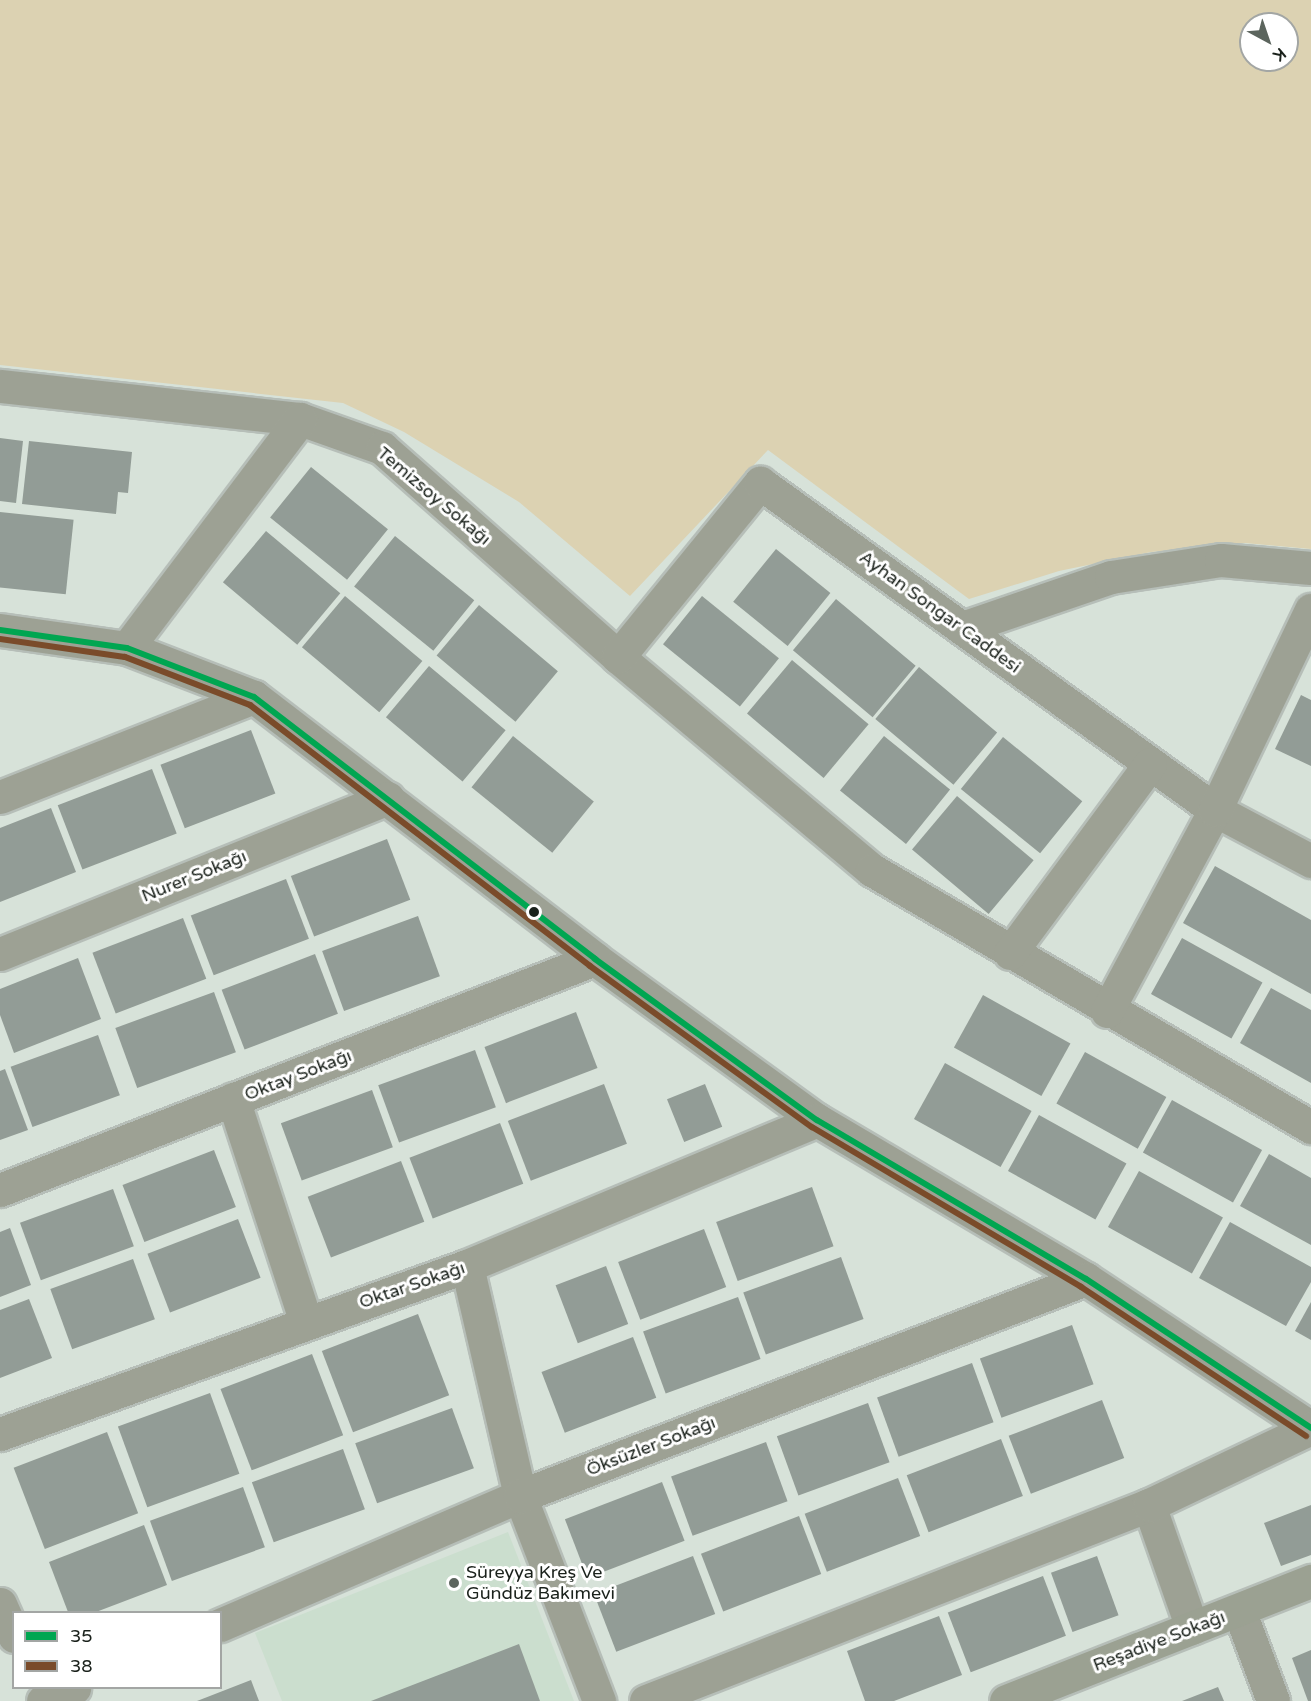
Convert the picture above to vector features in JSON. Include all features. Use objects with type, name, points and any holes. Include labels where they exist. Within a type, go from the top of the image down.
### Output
[{"type":"street","name":"Temizsoy Sokağı","points":[[0,386],[300,419],[382,448],[618,657],[872,870],[1107,1011],[1311,1127]]},
{"type":"street","points":[[127,648],[300,419]]},
{"type":"street","name":"Ayhan Songar Caddesi","points":[[618,657],[760,483],[1215,810],[1311,861]]},
{"type":"street","points":[[962,628],[1111,577],[1221,560],[1311,568]]},
{"type":"street","points":[[1107,1011],[1215,810],[1311,610]]},
{"type":"street","points":[[0,630],[127,648],[254,697],[596,959],[817,1120],[1086,1279],[1311,1428]]},
{"type":"street","points":[[0,797],[254,697]]},
{"type":"street","points":[[1010,953],[1150,764]]},
{"type":"street","name":"Nurer Sokağı","points":[[0,954],[388,798]]},
{"type":"street","name":"Oktay Sokağı","points":[[0,1190],[596,959]]},
{"type":"street","points":[[234,1100],[306,1322]]},
{"type":"street","name":"Oktar Sokağı","points":[[0,1434],[306,1322],[467,1266],[817,1120]]},
{"type":"street","points":[[467,1266],[520,1496],[599,1701]]},
{"type":"street","name":"Öksüzler Sokağı","points":[[222,1624],[520,1496],[1086,1279]]},
{"type":"street","points":[[646,1701],[1149,1505],[1311,1428]]},
{"type":"street","points":[[1149,1505],[1192,1628]]},
{"type":"street","name":"Reşadiye Sokağı","points":[[1020,1698],[1311,1581]]},
{"type":"street","points":[[0,1604],[12,1631]]},
{"type":"street","points":[[1239,1610],[1273,1701]]},
{"type":"street","points":[[41,1701],[71,1689]]},
{"type":"shaded area","points":[[0,0],[1311,0],[1311,549],[1245,543],[1151,552],[1059,571],[969,599],[768,450],[630,596],[519,502],[404,432],[343,403],[0,365]]},
{"type":"shaded area","name":"Süreyya Kreş Ve Gündüz Bakımevi","points":[[508,1532],[574,1701],[282,1701],[255,1633]]},
{"type":"building","points":[[0,438],[23,441],[16,503],[0,501]]},
{"type":"building","points":[[29,441],[132,452],[128,493],[118,492],[116,514],[22,504]]},
{"type":"building","points":[[311,467],[388,529],[347,580],[270,518]]},
{"type":"building","points":[[0,512],[74,520],[66,594],[0,587]]},
{"type":"building","points":[[266,531],[340,593],[297,645],[223,582]]},
{"type":"building","points":[[395,536],[474,600],[433,651],[354,587]]},
{"type":"building","points":[[776,549],[830,593],[788,646],[733,602]]},
{"type":"building","points":[[345,596],[422,661],[379,712],[302,647]]},
{"type":"building","points":[[702,596],[779,658],[740,706],[663,644]]},
{"type":"building","points":[[836,599],[916,666],[873,717],[793,650]]},
{"type":"building","points":[[479,605],[558,671],[515,722],[437,656]]},
{"type":"building","points":[[792,660],[869,724],[824,778],[747,714]]},
{"type":"building","points":[[429,666],[506,730],[463,782],[386,717]]},
{"type":"building","points":[[919,667],[997,733],[953,785],[875,719]]},
{"type":"building","points":[[1301,695],[1311,700],[1311,766],[1275,749]]},
{"type":"building","points":[[251,730],[275,793],[185,828],[160,765]]},
{"type":"building","points":[[513,736],[594,801],[552,853],[471,787]]},
{"type":"building","points":[[884,736],[950,789],[906,844],[840,790]]},
{"type":"building","points":[[1003,737],[1082,801],[1040,853],[961,789]]},
{"type":"building","points":[[152,769],[177,833],[82,870],[58,805]]},
{"type":"building","points":[[957,796],[1034,860],[989,914],[912,850]]},
{"type":"building","points":[[51,808],[76,872],[0,902],[0,828]]},
{"type":"building","points":[[387,839],[410,900],[314,937],[291,876]]},
{"type":"building","points":[[1215,866],[1311,920],[1311,994],[1183,923]]},
{"type":"building","points":[[286,879],[309,939],[214,975],[191,916]]},
{"type":"building","points":[[418,916],[440,976],[344,1011],[322,951]]},
{"type":"building","points":[[183,918],[206,979],[116,1013],[92,953]]},
{"type":"building","points":[[1182,938],[1262,983],[1231,1039],[1151,994]]},
{"type":"building","points":[[315,954],[338,1014],[245,1050],[222,990]]},
{"type":"building","points":[[78,958],[101,1019],[14,1053],[0,1015],[0,989]]},
{"type":"building","points":[[1271,988],[1311,1010],[1311,1083],[1240,1043]]},
{"type":"building","points":[[214,992],[236,1052],[137,1088],[115,1028]]},
{"type":"building","points":[[983,995],[1070,1043],[1041,1096],[954,1047]]},
{"type":"building","points":[[576,1012],[598,1068],[506,1103],[485,1047]]},
{"type":"building","points":[[98,1035],[120,1095],[32,1127],[11,1067]]},
{"type":"building","points":[[475,1050],[496,1107],[399,1143],[378,1085]]},
{"type":"building","points":[[1085,1052],[1166,1097],[1138,1149],[1056,1104]]},
{"type":"building","points":[[945,1063],[1032,1111],[1001,1167],[914,1119]]},
{"type":"building","points":[[5,1069],[28,1130],[0,1140],[0,1071]]},
{"type":"building","points":[[604,1084],[627,1144],[531,1181],[508,1121]]},
{"type":"building","points":[[705,1084],[722,1127],[684,1142],[667,1099]]},
{"type":"building","points":[[372,1090],[393,1147],[302,1180],[281,1123]]},
{"type":"building","points":[[1172,1100],[1262,1150],[1233,1202],[1143,1152]]},
{"type":"building","points":[[1039,1115],[1126,1163],[1095,1219],[1008,1171]]},
{"type":"building","points":[[500,1123],[523,1184],[433,1218],[409,1158]]},
{"type":"building","points":[[214,1150],[236,1207],[144,1242],[123,1185]]},
{"type":"building","points":[[1269,1154],[1311,1178],[1311,1245],[1240,1206]]},
{"type":"building","points":[[401,1161],[424,1222],[331,1258],[308,1197]]},
{"type":"building","points":[[1139,1171],[1223,1218],[1192,1274],[1108,1227]]},
{"type":"building","points":[[812,1187],[834,1246],[738,1281],[716,1222]]},
{"type":"building","points":[[113,1189],[134,1246],[41,1280],[20,1223]]},
{"type":"building","points":[[238,1219],[261,1278],[170,1313],[147,1254]]},
{"type":"building","points":[[1230,1222],[1311,1267],[1311,1282],[1286,1326],[1199,1278]]},
{"type":"building","points":[[10,1228],[31,1285],[0,1297],[0,1232]]},
{"type":"building","points":[[704,1229],[726,1287],[640,1320],[618,1262]]},
{"type":"building","points":[[841,1257],[864,1319],[766,1355],[743,1293]]},
{"type":"building","points":[[133,1259],[155,1319],[72,1349],[50,1289]]},
{"type":"building","points":[[606,1266],[628,1324],[578,1343],[556,1285]]},
{"type":"building","points":[[738,1297],[761,1359],[666,1394],[643,1332]]},
{"type":"building","points":[[29,1299],[52,1358],[0,1378],[0,1310]]},
{"type":"building","points":[[1311,1302],[1311,1340],[1295,1331]]},
{"type":"building","points":[[418,1314],[449,1395],[353,1432],[322,1351]]},
{"type":"building","points":[[1072,1325],[1094,1384],[1001,1418],[980,1359]]},
{"type":"building","points":[[633,1337],[656,1398],[565,1433],[542,1372]]},
{"type":"building","points":[[312,1354],[343,1435],[252,1470],[221,1389]]},
{"type":"building","points":[[972,1363],[994,1422],[899,1457],[877,1398]]},
{"type":"building","points":[[210,1393],[239,1474],[147,1507],[118,1427]]},
{"type":"building","points":[[1102,1400],[1124,1458],[1031,1494],[1009,1436]]},
{"type":"building","points":[[868,1403],[890,1462],[798,1495],[777,1436]]},
{"type":"building","points":[[452,1408],[474,1468],[377,1503],[355,1443]]},
{"type":"building","points":[[107,1432],[138,1513],[45,1549],[14,1468]]},
{"type":"building","points":[[1001,1439],[1023,1496],[929,1532],[907,1475]]},
{"type":"building","points":[[766,1442],[788,1501],[693,1536],[671,1477]]},
{"type":"building","points":[[343,1449],[365,1509],[274,1542],[252,1482]]},
{"type":"building","points":[[898,1478],[920,1536],[827,1572],[805,1514]]},
{"type":"building","points":[[662,1482],[685,1541],[587,1578],[565,1519]]},
{"type":"building","points":[[243,1487],[265,1547],[172,1581],[150,1521]]},
{"type":"building","points":[[1311,1505],[1311,1555],[1281,1566],[1264,1523]]},
{"type":"building","points":[[799,1516],[821,1574],[723,1612],[701,1554]]},
{"type":"building","points":[[144,1525],[167,1585],[99,1611],[68,1611],[49,1562]]},
{"type":"building","points":[[693,1556],[715,1614],[616,1652],[594,1594]]},
{"type":"building","points":[[1097,1556],[1119,1615],[1073,1632],[1051,1573]]},
{"type":"building","points":[[1043,1576],[1066,1636],[971,1672],[948,1613]]},
{"type":"building","points":[[939,1616],[962,1675],[894,1701],[865,1701],[847,1651]]},
{"type":"building","points":[[519,1644],[540,1701],[371,1701]]},
{"type":"building","points":[[1311,1650],[1311,1701],[1308,1701],[1292,1658]]},
{"type":"building","points":[[251,1680],[259,1701],[197,1701]]},
{"type":"building","points":[[1218,1687],[1224,1701],[1182,1701]]},
{"type":"transit line","name":"35","points":[[0,630],[127,648],[254,697],[595,959],[817,1120],[1086,1279],[1311,1428]]},
{"type":"transit line","name":"38","points":[[0,639],[125,657],[250,705],[590,966],[812,1127],[1081,1287],[1306,1436]]},
{"type":"place","name":"Süreyya Kreş Ve Gündüz Bakımevi","points":[[454,1583]]}]
